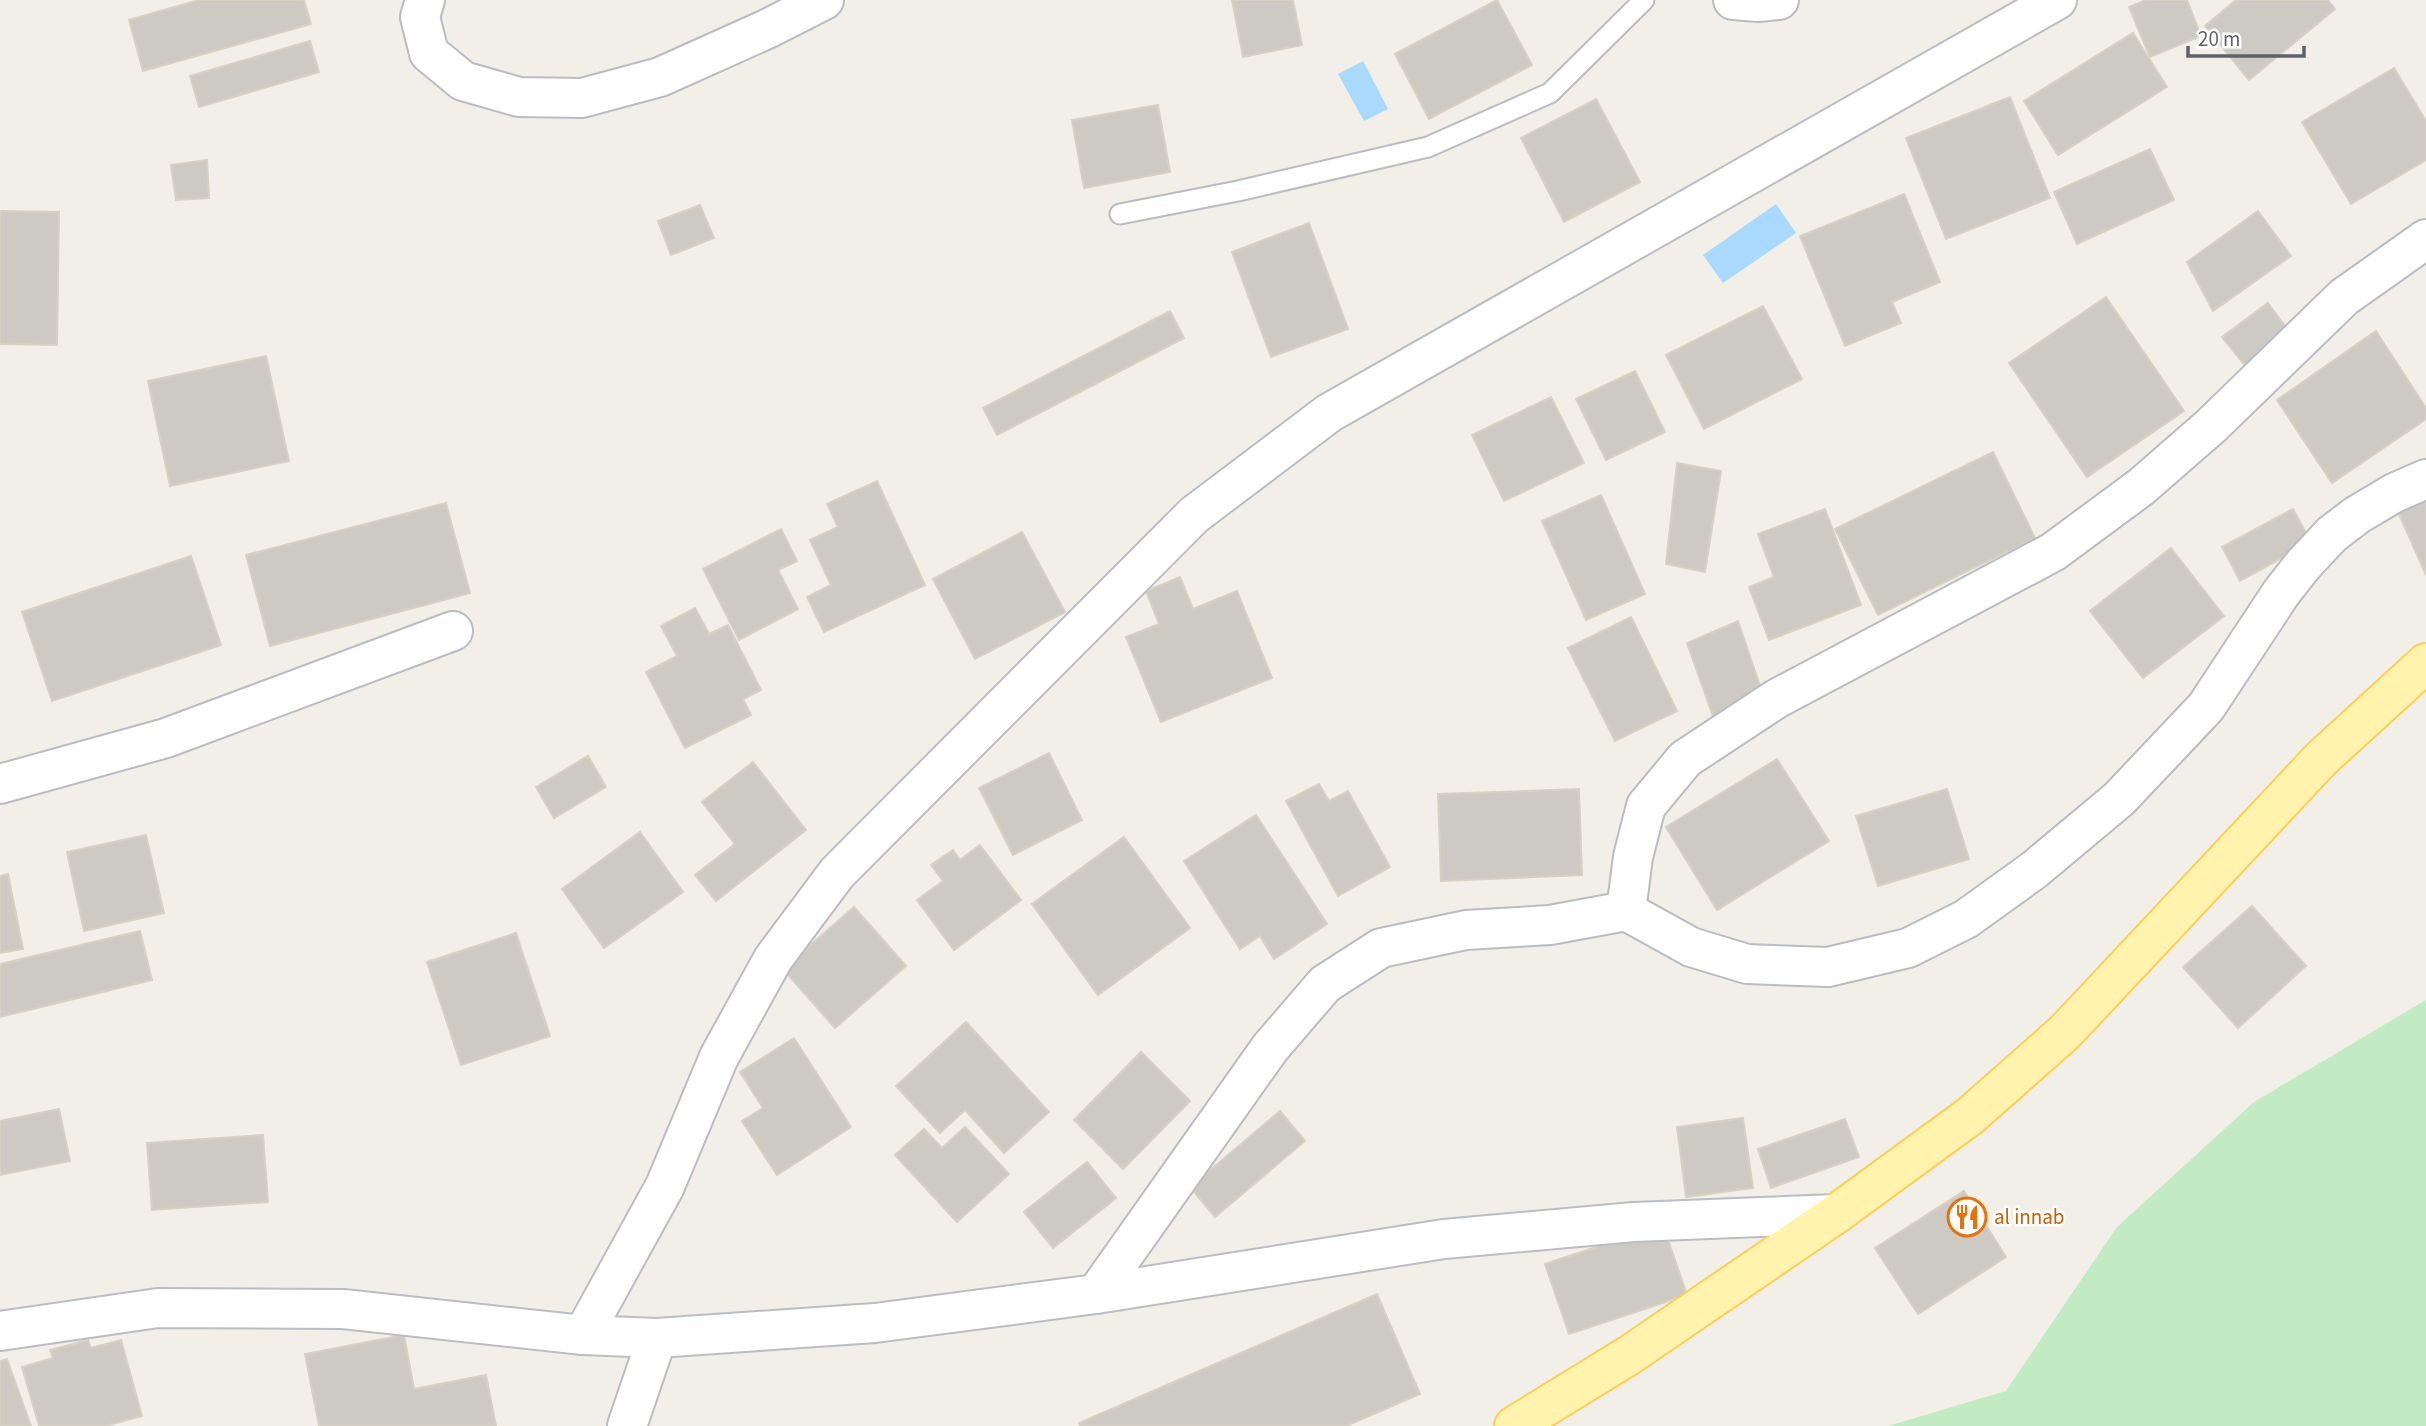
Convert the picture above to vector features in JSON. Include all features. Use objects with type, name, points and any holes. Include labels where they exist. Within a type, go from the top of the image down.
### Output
[{"type":"main road","points":[[1514,1426],[1628,1356],[1836,1214],[1970,1116],[2064,1032],[2321,759],[2426,663]]},
{"type":"street","points":[[425,0],[420,17],[429,53],[463,81],[519,97],[582,98],[660,77],[824,0]]},
{"type":"street","points":[[1733,0],[1779,0]]},
{"type":"street","points":[[583,1335],[665,1186],[719,1056],[781,948],[837,873],[1194,515],[1329,413],[2057,0]]},
{"type":"street","points":[[1626,911],[1633,857],[1646,806],[1685,759],[1776,699],[2053,552],[2141,488],[2211,426],[2344,297],[2426,239]]},
{"type":"street","points":[[1097,1294],[1270,1048],[1325,984],[1381,948],[1466,930],[1550,925],[1626,911],[1691,947],[1747,964],[1828,967],[1908,948],[1966,919],[2034,870],[2119,799],[2206,707],[2281,593],[2332,534],[2394,493],[2426,479]]},
{"type":"street","points":[[0,784],[166,738],[453,631]]},
{"type":"street","points":[[0,1331],[159,1308],[343,1309],[583,1335],[657,1338],[875,1323],[1097,1294],[1444,1239],[1634,1222],[1836,1214]]},
{"type":"street","points":[[627,1426],[657,1338]]},
{"type":"lane","points":[[1120,214],[1238,191],[1428,147],[1550,93],[1644,0]]},
{"type":"green space","points":[[2426,1000],[2426,1426],[1888,1426],[2006,1391],[2117,1227],[2254,1102]]},
{"type":"water","points":[[1363,61],[1388,109],[1364,121],[1338,74]]},
{"type":"water","points":[[1776,204],[1796,233],[1723,283],[1703,255]]},
{"type":"building","points":[[199,0],[304,0],[311,24],[143,71],[129,20]]},
{"type":"building","points":[[1232,0],[1293,0],[1302,45],[1243,57]]},
{"type":"building","points":[[1497,0],[1532,65],[1429,119],[1395,54]]},
{"type":"building","points":[[2146,0],[2187,0],[2201,36],[2150,57],[2129,7]]},
{"type":"building","points":[[2236,0],[2328,0],[2335,9],[2249,80],[2205,26]]},
{"type":"building","points":[[2133,33],[2167,87],[2058,155],[2024,101]]},
{"type":"building","points":[[310,41],[319,72],[199,107],[190,76]]},
{"type":"building","points":[[2394,68],[2426,121],[2426,160],[2351,204],[2302,122]]},
{"type":"building","points":[[2010,97],[2050,198],[1946,239],[1906,138]]},
{"type":"building","points":[[1596,99],[1640,182],[1564,222],[1521,138]]},
{"type":"building","points":[[1158,105],[1170,172],[1084,188],[1072,120]]},
{"type":"building","points":[[2150,149],[2174,200],[2077,244],[2054,192]]},
{"type":"building","points":[[207,160],[209,198],[176,200],[171,165]]},
{"type":"building","points":[[1904,194],[1940,282],[1892,302],[1901,323],[1845,346],[1800,236]]},
{"type":"building","points":[[700,205],[714,238],[671,255],[658,221]]},
{"type":"building","points":[[0,211],[59,212],[57,345],[0,344]]},
{"type":"building","points":[[2258,211],[2291,256],[2213,311],[2187,262]]},
{"type":"building","points":[[1309,223],[1348,329],[1271,357],[1232,252]]},
{"type":"building","points":[[2106,297],[2184,411],[2087,477],[2009,363]]},
{"type":"building","points":[[2268,303],[2291,334],[2246,367],[2222,337]]},
{"type":"building","points":[[1763,306],[1802,379],[1704,429],[1666,355]]},
{"type":"building","points":[[1170,311],[1184,338],[997,435],[983,408]]},
{"type":"building","points":[[2376,331],[2426,408],[2426,419],[2332,483],[2277,400]]},
{"type":"building","points":[[266,356],[289,461],[170,486],[148,381]]},
{"type":"building","points":[[1635,371],[1665,432],[1606,460],[1576,399]]},
{"type":"building","points":[[1551,397],[1584,463],[1504,501],[1472,435]]},
{"type":"building","points":[[1993,452],[2035,538],[1878,615],[1835,529]]},
{"type":"building","points":[[1677,463],[1721,471],[1705,572],[1666,564]]},
{"type":"building","points":[[877,481],[925,585],[824,632],[807,597],[831,585],[810,540],[838,527],[827,504]]},
{"type":"building","points":[[2426,488],[2426,575],[2394,503]]},
{"type":"building","points":[[1601,495],[1645,594],[1586,620],[1542,521]]},
{"type":"building","points":[[446,503],[470,593],[270,646],[246,555]]},
{"type":"building","points":[[1825,509],[1861,605],[1769,640],[1749,587],[1774,577],[1758,534]]},
{"type":"building","points":[[2293,509],[2311,542],[2240,581],[2222,547]]},
{"type":"building","points":[[781,529],[797,561],[778,570],[798,609],[739,640],[703,569]]},
{"type":"building","points":[[1022,532],[1065,612],[975,659],[933,579]]},
{"type":"building","points":[[2171,548],[2224,616],[2143,678],[2090,611]]},
{"type":"building","points":[[191,556],[221,645],[52,701],[22,612]]},
{"type":"building","points":[[1180,577],[1193,609],[1237,591],[1272,678],[1161,722],[1126,637],[1159,624],[1146,591]]},
{"type":"building","points":[[695,608],[709,634],[728,625],[761,690],[743,699],[751,715],[685,748],[646,672],[677,656],[661,626]]},
{"type":"building","points":[[1631,617],[1677,711],[1615,741],[1568,648]]},
{"type":"building","points":[[1738,621],[1761,689],[1713,716],[1687,643]]},
{"type":"building","points":[[1049,753],[1082,820],[1013,855],[979,788]]},
{"type":"building","points":[[588,756],[606,787],[554,818],[536,787]]},
{"type":"building","points":[[1777,759],[1829,841],[1717,910],[1666,827]]},
{"type":"building","points":[[753,762],[806,830],[716,901],[695,875],[735,844],[702,802]]},
{"type":"building","points":[[1319,784],[1329,801],[1348,791],[1390,867],[1338,896],[1286,801]]},
{"type":"building","points":[[1579,789],[1582,875],[1441,881],[1438,794]]},
{"type":"building","points":[[1947,789],[1969,859],[1878,886],[1856,816]]},
{"type":"building","points":[[1256,815],[1327,924],[1274,959],[1260,936],[1240,949],[1184,861]]},
{"type":"building","points":[[640,832],[683,892],[604,948],[562,889]]},
{"type":"building","points":[[146,835],[164,913],[84,931],[67,852]]},
{"type":"building","points":[[1124,837],[1190,928],[1098,995],[1032,904]]},
{"type":"building","points":[[980,845],[1021,900],[954,950],[917,900],[943,881],[931,865],[953,850],[960,860]]},
{"type":"building","points":[[8,874],[23,949],[0,953],[0,876]]},
{"type":"building","points":[[2252,906],[2306,966],[2238,1028],[2183,967]]},
{"type":"building","points":[[854,907],[906,966],[835,1028],[783,969]]},
{"type":"building","points":[[140,931],[152,980],[0,1017],[0,964]]},
{"type":"building","points":[[516,933],[550,1036],[461,1065],[427,962]]},
{"type":"building","points":[[966,1022],[1049,1112],[1004,1153],[965,1110],[940,1133],[896,1086]]},
{"type":"building","points":[[794,1038],[851,1127],[777,1175],[742,1121],[763,1108],[740,1072]]},
{"type":"building","points":[[1141,1052],[1190,1101],[1123,1169],[1074,1120]]},
{"type":"building","points":[[59,1109],[70,1161],[0,1175],[0,1121]]},
{"type":"building","points":[[1280,1111],[1305,1141],[1215,1217],[1190,1187]]},
{"type":"building","points":[[1743,1118],[1753,1188],[1686,1197],[1677,1127]]},
{"type":"building","points":[[1845,1119],[1859,1157],[1771,1188],[1758,1149]]},
{"type":"building","points":[[965,1127],[1009,1174],[957,1222],[895,1155],[924,1129],[942,1148]]},
{"type":"building","points":[[263,1135],[268,1202],[152,1210],[147,1143]]},
{"type":"building","points":[[1087,1162],[1116,1198],[1053,1248],[1024,1212]]},
{"type":"building","points":[[1964,1191],[2006,1257],[1918,1314],[1875,1248]]},
{"type":"building","points":[[1663,1225],[1687,1295],[1569,1334],[1545,1264]]},
{"type":"building","points":[[1377,1294],[1420,1394],[1346,1426],[1080,1426],[1079,1423]]},
{"type":"building","points":[[404,1335],[414,1389],[486,1375],[496,1426],[319,1426],[305,1354]]},
{"type":"building","points":[[88,1340],[91,1348],[121,1340],[142,1416],[105,1426],[39,1426],[22,1367],[53,1358],[50,1350]]},
{"type":"building","points":[[7,1359],[31,1426],[0,1426],[0,1361]]},
{"type":"place","name":"al innab","points":[[1967,1217]]}]
